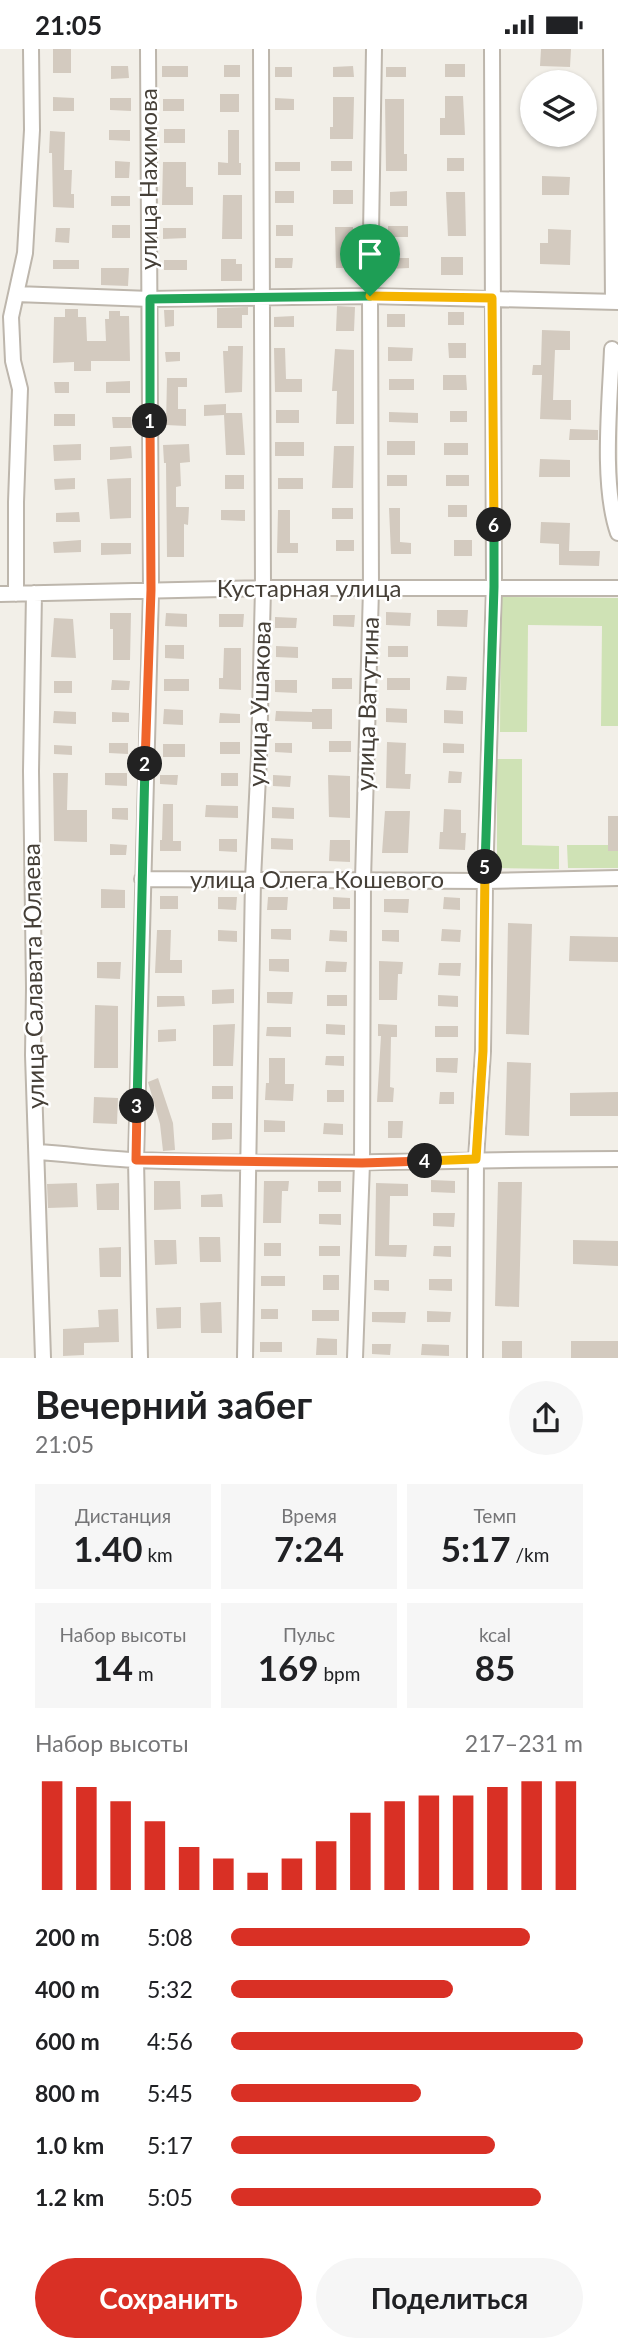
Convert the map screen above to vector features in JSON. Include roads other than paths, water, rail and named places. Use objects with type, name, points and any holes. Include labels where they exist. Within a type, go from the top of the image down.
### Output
[{"type":"street","points":[[16,594],[20,389],[13,361],[11,317],[24,253],[32,130],[31,49]]},
{"type":"street","name":"улица Нахимова","points":[[140,1358],[136,1160],[151,590],[148,49]]},
{"type":"street","name":"улица Ушакова","points":[[245,1358],[253,879],[263,588],[261,49]]},
{"type":"street","name":"улица Ватутина","points":[[355,1358],[362,1163],[363,880],[371,589],[370,296],[374,49]]},
{"type":"street","points":[[475,1358],[476,1159],[483,1051],[494,587],[492,49]]},
{"type":"street","points":[[16,294],[150,299],[370,296],[616,301],[611,49]]},
{"type":"street","points":[[612,349],[609,439],[611,513],[618,533]]},
{"type":"street","name":"Кустарная улица","points":[[0,594],[263,588],[618,588]]},
{"type":"street","name":"улица Салавата Юлаева","points":[[34,593],[31,771],[33,1055],[43,1358]]},
{"type":"street","name":"улица Олега Кошевого","points":[[142,879],[618,879]]},
{"type":"street","points":[[37,1152],[136,1160],[248,1162],[618,1159]]}]
